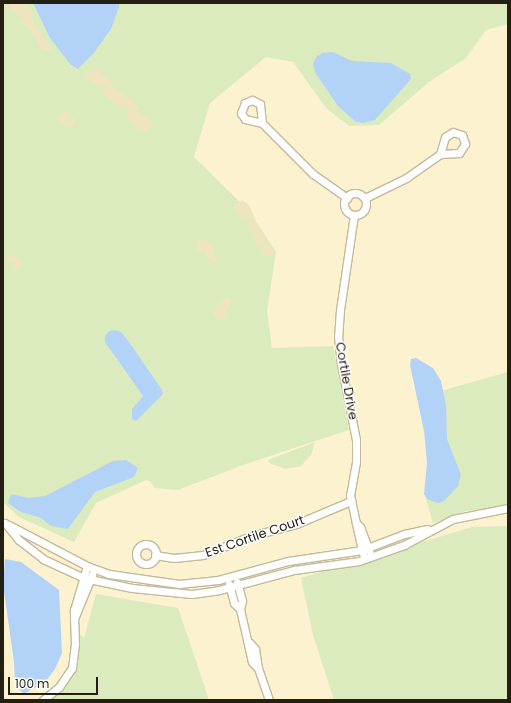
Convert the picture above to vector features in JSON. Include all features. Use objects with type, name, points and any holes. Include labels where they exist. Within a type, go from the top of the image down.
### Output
[{"type":"street","points":[[262,123],[313,174],[346,198]]},
{"type":"street","points":[[365,198],[406,178],[440,154]]},
{"type":"street","points":[[346,198],[358,194],[365,198]]},
{"type":"street","points":[[346,198],[345,209],[354,215],[364,211],[365,198]]},
{"type":"street","name":"Cortile Drive","points":[[354,215],[340,310],[338,336],[341,364],[356,440],[351,501],[356,523],[360,527],[368,558]]},
{"type":"street","name":"Est Cortile Court","points":[[155,555],[182,558],[203,555],[252,536],[296,524],[351,501]]},
{"type":"street","points":[[4,522],[95,569],[128,577],[179,584],[227,578],[288,561],[365,549],[404,534],[433,528],[467,515],[508,508]]},
{"type":"street","points":[[4,522],[19,540],[43,559],[87,578],[178,595],[207,593],[294,570],[368,558],[404,545],[433,528]]},
{"type":"street","points":[[87,566],[87,578]]},
{"type":"street","points":[[43,700],[59,687],[72,668],[75,644],[74,610],[87,578],[95,569]]},
{"type":"street","points":[[236,576],[242,601],[240,609]]},
{"type":"street","points":[[227,578],[234,603],[240,609],[250,643],[256,649],[258,668],[269,700]]},
{"type":"green space","points":[[3,3],[508,3],[508,24],[486,30],[466,58],[429,82],[379,125],[349,126],[326,108],[293,62],[266,57],[210,103],[194,157],[250,212],[276,252],[267,311],[272,348],[333,346],[349,430],[243,465],[178,490],[155,488],[150,481],[146,480],[96,503],[74,542],[19,517],[3,502]]},
{"type":"green space","points":[[508,372],[508,508],[466,511],[433,523],[425,495],[429,457],[419,397]]},
{"type":"green space","points":[[315,442],[311,455],[301,466],[286,469],[269,463],[268,460]]},
{"type":"green space","points":[[508,526],[508,700],[334,700],[313,635],[301,578],[472,527]]},
{"type":"green space","points":[[96,594],[178,608],[209,700],[36,700],[62,679],[70,666],[71,625],[84,638]]},
{"type":"sand","points":[[3,3],[21,3],[30,7],[33,22],[52,49],[48,51],[40,48],[29,28],[19,23],[20,19],[27,20],[17,15],[19,10],[11,12],[9,4],[4,9]]},
{"type":"sand","points":[[90,69],[98,70],[101,76],[107,74],[112,85],[140,108],[137,112],[140,112],[140,116],[146,115],[152,125],[149,130],[138,132],[126,114],[129,105],[123,108],[115,104],[103,92],[105,83],[98,86],[85,78]]},
{"type":"sand","points":[[66,111],[71,115],[65,117],[69,121],[74,117],[76,122],[71,127],[56,120],[57,115]]},
{"type":"sand","points":[[242,200],[250,206],[257,225],[273,249],[273,257],[262,254],[264,244],[258,247],[254,235],[256,231],[250,231],[247,227],[249,218],[244,221],[234,209],[235,204]]},
{"type":"sand","points":[[200,239],[204,239],[212,245],[216,262],[212,262],[209,257],[207,258],[205,251],[201,253],[197,250],[196,244]]},
{"type":"sand","points":[[11,252],[19,258],[21,265],[18,271],[15,270],[14,261],[8,262],[8,255]]},
{"type":"sand","points":[[223,297],[229,298],[232,301],[228,308],[223,307],[228,311],[224,314],[226,318],[220,320],[212,314]]},
{"type":"water","points":[[33,3],[119,3],[119,7],[111,29],[93,54],[78,69],[70,64],[50,38]]},
{"type":"water","points":[[333,52],[352,61],[391,63],[410,74],[411,79],[375,120],[364,123],[356,122],[338,106],[316,74],[313,64],[316,57],[322,53]]},
{"type":"water","points":[[114,330],[121,332],[127,339],[162,390],[163,394],[136,421],[132,419],[132,409],[143,396],[105,342],[105,337],[108,332]]},
{"type":"water","points":[[416,358],[433,368],[441,381],[446,405],[447,439],[461,475],[458,486],[444,501],[438,503],[427,499],[424,494],[427,463],[424,431],[410,365],[411,359]]},
{"type":"water","points":[[126,460],[138,468],[134,477],[95,492],[68,529],[51,526],[41,518],[21,512],[8,503],[11,494],[28,498],[45,496],[113,461]]},
{"type":"water","points":[[5,559],[21,562],[59,590],[62,653],[55,669],[46,681],[24,694],[15,685],[14,662],[3,584]]}]
